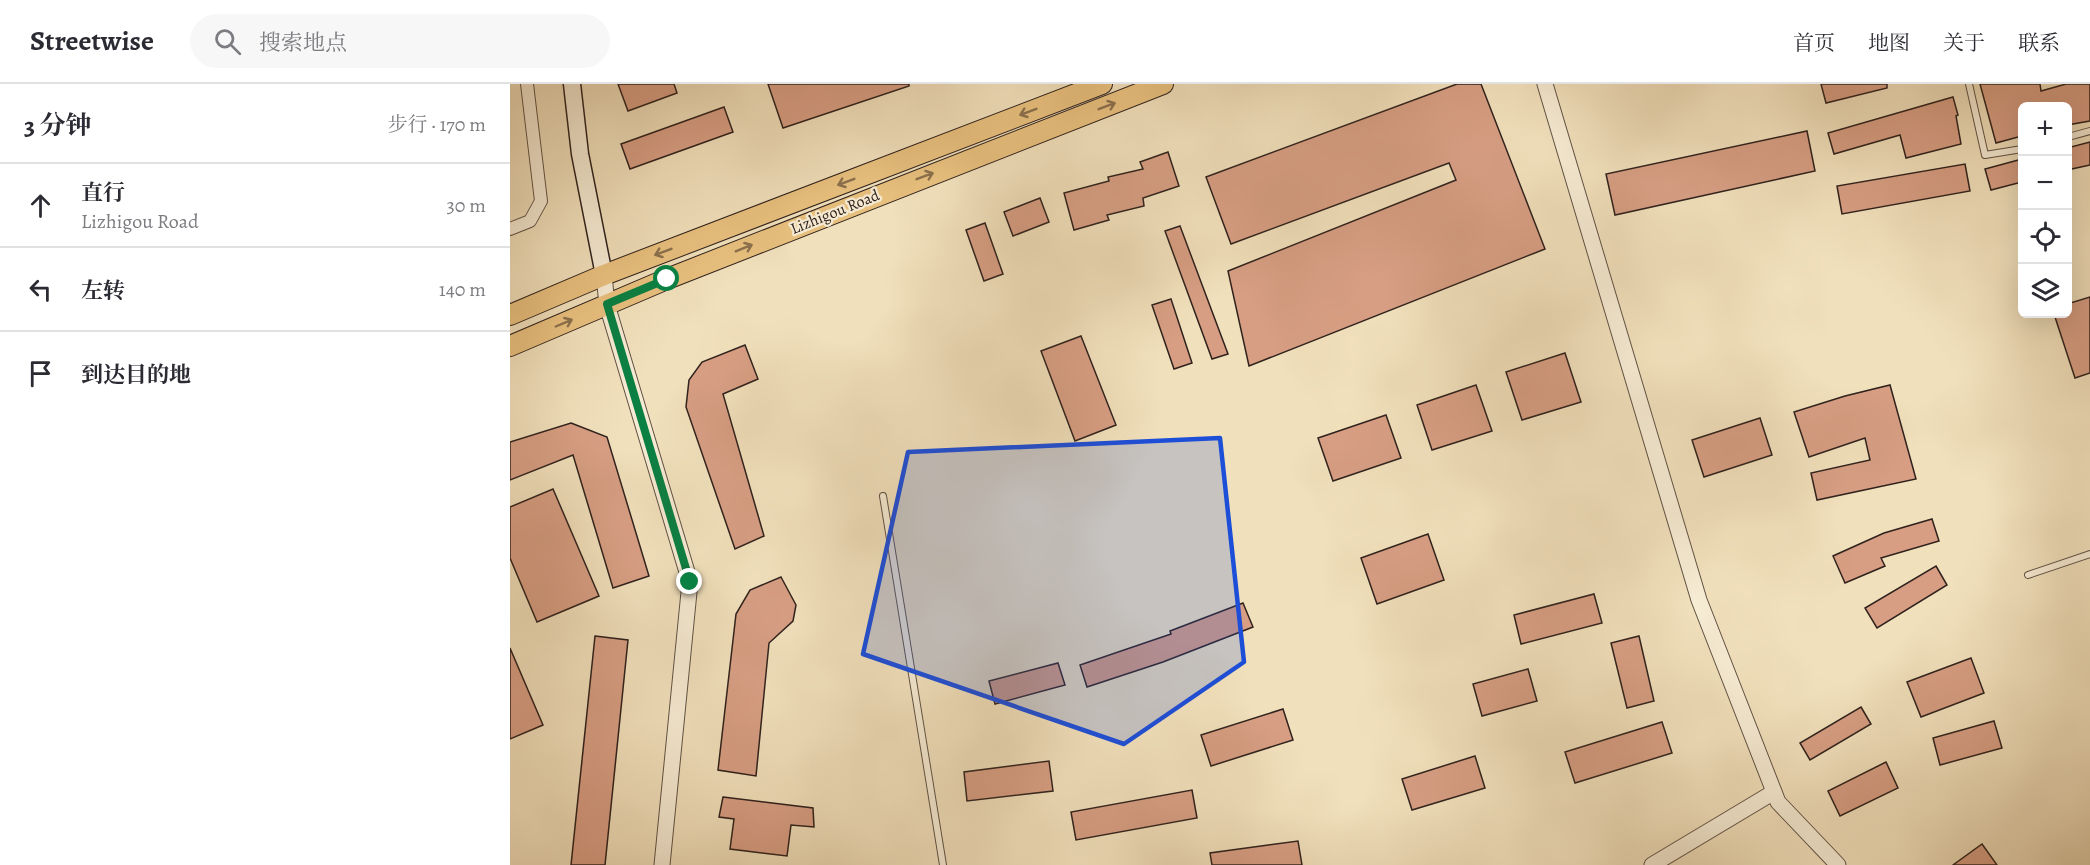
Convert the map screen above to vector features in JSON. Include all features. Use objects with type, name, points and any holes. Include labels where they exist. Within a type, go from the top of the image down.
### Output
[{"type":"main road","points":[[572,84],[580,154],[604,275]]},
{"type":"main road","name":"Lizhigou Road","points":[[510,315],[604,275],[1102,84]]},
{"type":"main road","name":"Lizhigou Road","points":[[510,346],[607,304],[889,190],[1163,84]]},
{"type":"street","points":[[510,229],[530,221],[541,201],[527,84]]},
{"type":"street","points":[[1545,84],[1699,600],[1778,802],[1838,865]]},
{"type":"street","points":[[604,275],[607,304],[690,582],[662,865]]},
{"type":"street","points":[[1652,865],[1774,792]]},
{"type":"lane","points":[[1969,84],[1985,155],[2018,150]]},
{"type":"lane","points":[[2072,136],[2090,131]]},
{"type":"lane","points":[[883,496],[943,865]]},
{"type":"lane","points":[[2028,575],[2090,554]]},
{"type":"highlighted area","points":[[1220,438],[1244,662],[1124,744],[863,654],[908,452]]},
{"type":"building","points":[[618,84],[674,84],[677,93],[628,111]]},
{"type":"building","points":[[768,84],[909,84],[909,86],[783,128]]},
{"type":"building","points":[[1457,84],[1481,84],[1545,249],[1249,366],[1228,271],[1456,180],[1449,163],[1231,244],[1206,177]]},
{"type":"building","points":[[1821,84],[1887,84],[1887,88],[1826,103]]},
{"type":"building","points":[[1980,84],[2040,84],[2041,91],[2066,84],[2090,84],[2090,121],[2072,124],[2072,102],[2018,102],[2018,137],[1996,143]]},
{"type":"building","points":[[1953,97],[1958,115],[1956,116],[1961,144],[1906,158],[1900,135],[1834,154],[1828,133]]},
{"type":"building","points":[[724,107],[733,132],[630,169],[621,144]]},
{"type":"building","points":[[1807,131],[1815,171],[1615,215],[1606,174]]},
{"type":"building","points":[[2090,142],[2090,165],[2072,169],[2072,147]]},
{"type":"building","points":[[1168,152],[1179,186],[1143,198],[1144,206],[1107,215],[1109,220],[1074,230],[1064,193],[1109,181],[1108,177],[1143,169],[1140,162]]},
{"type":"building","points":[[2018,160],[2018,183],[1991,190],[1985,169]]},
{"type":"building","points":[[1965,164],[1970,191],[1842,214],[1837,186]]},
{"type":"building","points":[[1040,198],[1049,222],[1013,236],[1004,212]]},
{"type":"building","points":[[985,223],[1003,274],[984,281],[966,230]]},
{"type":"building","points":[[1180,226],[1228,354],[1212,359],[1165,231]]},
{"type":"building","points":[[2090,297],[2090,373],[2075,378],[2055,318],[2072,318],[2072,302]]},
{"type":"building","points":[[1171,299],[1192,363],[1174,369],[1152,305]]},
{"type":"building","points":[[1081,336],[1116,425],[1075,441],[1041,351]]},
{"type":"building","points":[[745,345],[758,379],[723,394],[764,536],[735,549],[686,407],[689,380],[702,362]]},
{"type":"building","points":[[1565,353],[1581,402],[1522,420],[1506,372]]},
{"type":"building","points":[[1476,385],[1492,431],[1432,450],[1417,405]]},
{"type":"building","points":[[1890,385],[1916,479],[1817,500],[1811,473],[1870,460],[1865,438],[1809,457],[1794,412]]},
{"type":"building","points":[[1386,415],[1401,458],[1333,481],[1318,438]]},
{"type":"building","points":[[1760,418],[1772,455],[1704,477],[1692,440]]},
{"type":"building","points":[[571,423],[607,437],[649,576],[613,588],[573,455],[510,480],[510,442]]},
{"type":"building","points":[[553,489],[599,596],[537,622],[510,558],[510,507]]},
{"type":"building","points":[[1932,519],[1939,541],[1881,558],[1885,566],[1845,583],[1833,556],[1884,533]]},
{"type":"building","points":[[1428,534],[1444,580],[1377,604],[1361,558]]},
{"type":"building","points":[[1936,566],[1947,585],[1877,628],[1865,608]]},
{"type":"building","points":[[781,577],[796,605],[793,621],[769,643],[756,776],[718,770],[736,614],[750,590]]},
{"type":"building","points":[[1594,594],[1602,623],[1521,644],[1514,615]]},
{"type":"building","points":[[1243,603],[1253,627],[1163,662],[1087,687],[1080,665],[1171,634],[1170,631]]},
{"type":"building","points":[[595,636],[628,640],[605,865],[571,865]]},
{"type":"building","points":[[1639,636],[1654,701],[1627,708],[1611,643]]},
{"type":"building","points":[[510,648],[543,725],[510,739]]},
{"type":"building","points":[[1971,658],[1984,693],[1921,717],[1907,682]]},
{"type":"building","points":[[1058,663],[1065,685],[995,704],[989,681]]},
{"type":"building","points":[[1528,669],[1537,701],[1482,716],[1473,684]]},
{"type":"building","points":[[1861,707],[1871,724],[1810,760],[1800,743]]},
{"type":"building","points":[[1283,709],[1293,740],[1211,766],[1201,735]]},
{"type":"building","points":[[1994,721],[2002,748],[1940,765],[1933,738]]},
{"type":"building","points":[[1662,722],[1672,753],[1575,783],[1565,752]]},
{"type":"building","points":[[1475,756],[1485,788],[1412,810],[1402,779]]},
{"type":"building","points":[[1049,761],[1053,791],[967,801],[964,772]]},
{"type":"building","points":[[1886,762],[1898,788],[1840,816],[1828,791]]},
{"type":"building","points":[[1192,790],[1197,818],[1076,840],[1071,812]]},
{"type":"building","points":[[723,797],[813,808],[814,827],[791,825],[787,856],[730,849],[734,819],[719,817]]},
{"type":"building","points":[[1298,841],[1302,865],[1212,865],[1210,853]]},
{"type":"building","points":[[1982,844],[1997,865],[1953,865]]},
{"type":"route","points":[[667,279],[607,304],[690,582]]}]
